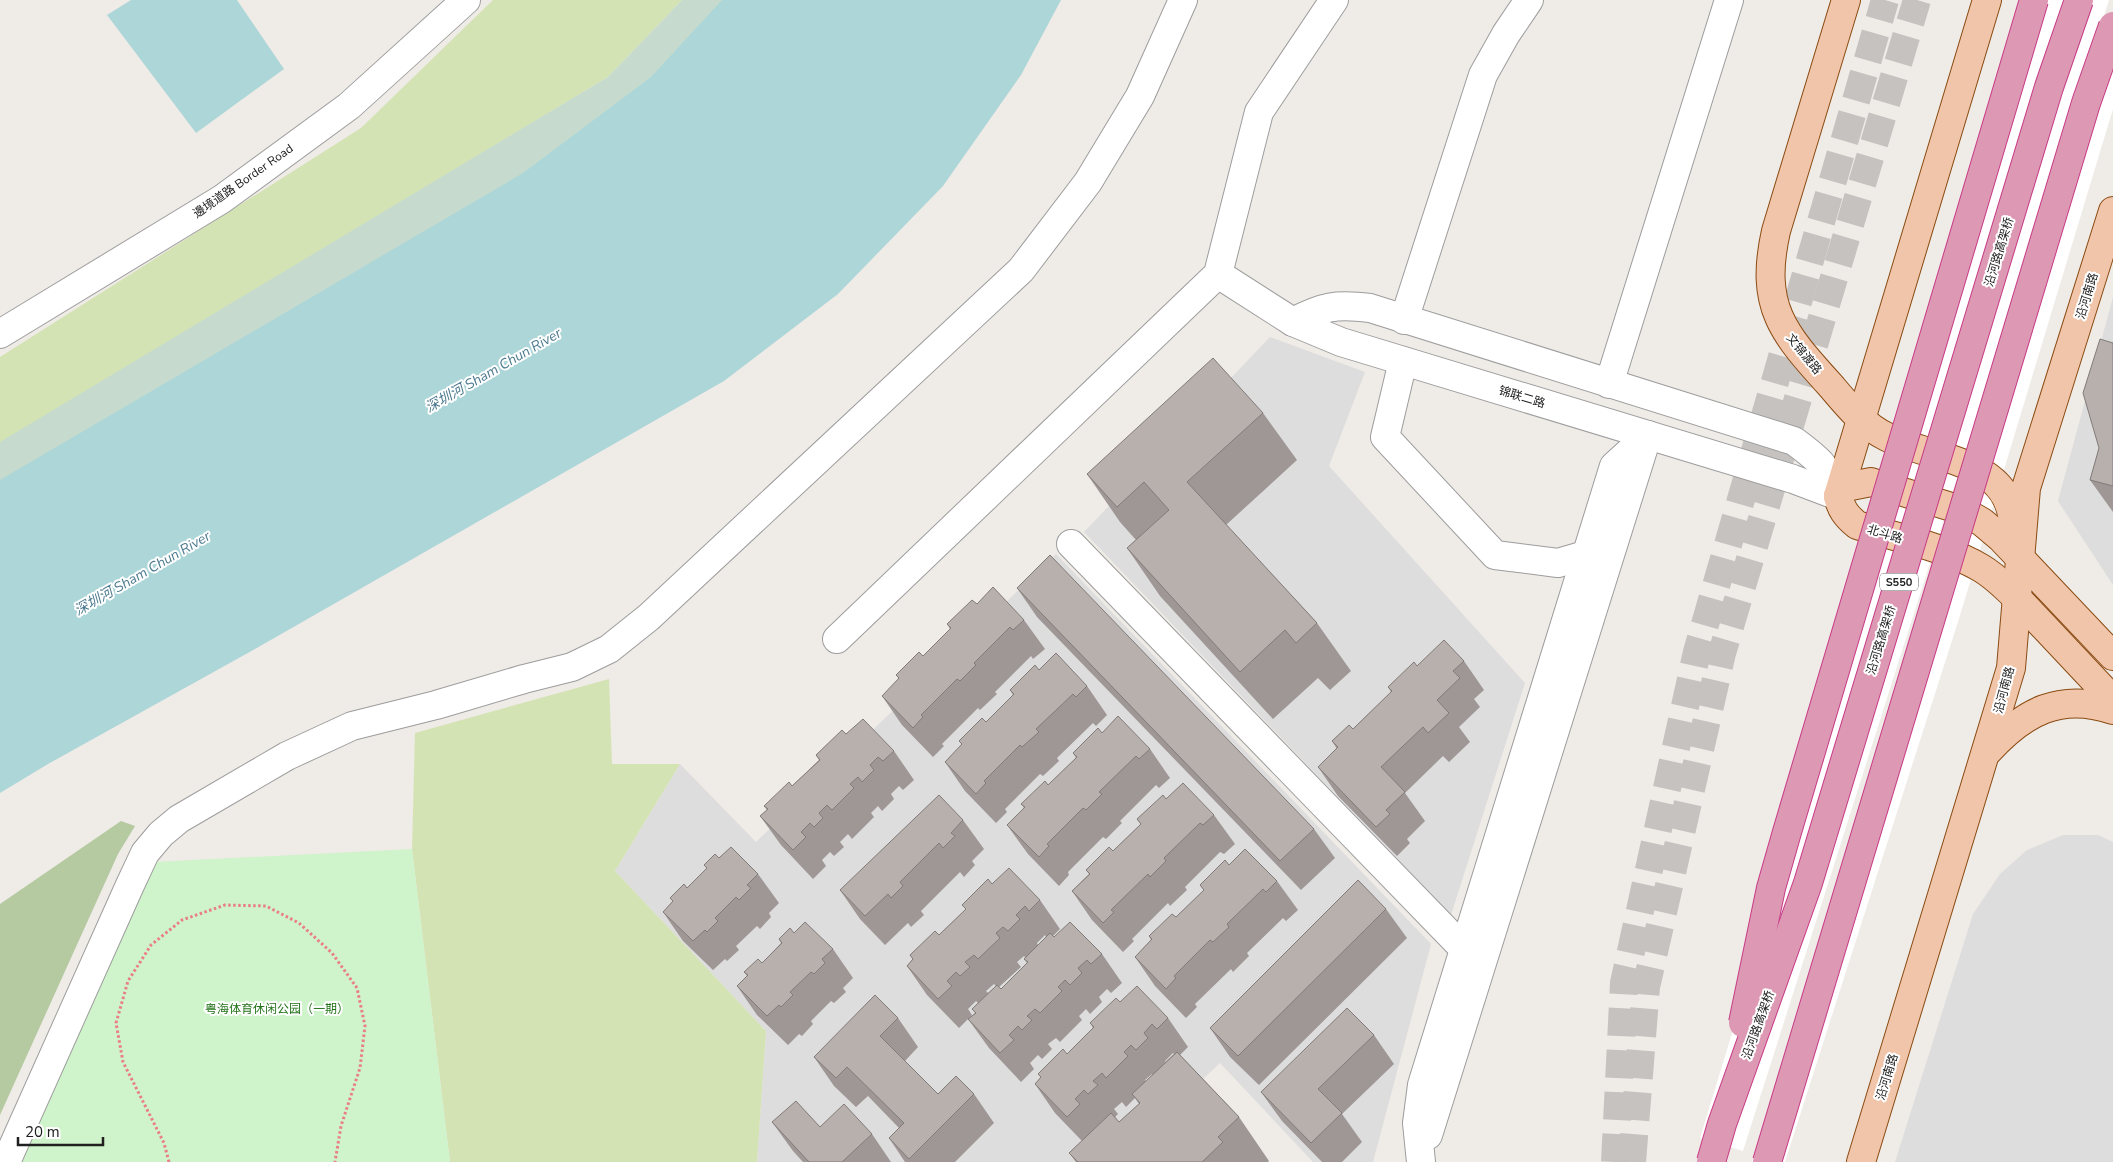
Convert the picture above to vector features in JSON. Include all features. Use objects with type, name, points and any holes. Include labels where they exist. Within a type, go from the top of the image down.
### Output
[{"type":"highway","points":[[1722,1124],[1771,888],[2034,0]]},
{"type":"highway","name":"沿河路高架桥","points":[[1711,1162],[1722,1124],[1808,883],[2049,87],[2079,0]]},
{"type":"highway","points":[[1768,1162],[2086,103],[2113,26]]},
{"type":"main road","name":"文锦渡路","points":[[1846,0],[1771,252],[1769,278],[1774,303],[1784,328],[1798,350],[1860,418],[1888,438],[1972,466],[1992,479],[2008,498],[2016,554],[2009,591]]},
{"type":"main road","points":[[1838,496],[1987,0]]},
{"type":"main road","name":"沿河南路","points":[[2016,554],[2026,488],[2113,211]]},
{"type":"main road","points":[[1838,496],[1846,487],[1871,482],[1961,510],[1982,522],[2016,554],[2113,656]]},
{"type":"main road","name":"北斗路","points":[[1838,496],[1841,509],[1857,525],[1954,555],[1982,568],[2009,591],[2113,700]]},
{"type":"main road","name":"沿河南路","points":[[1861,1162],[2011,668],[2009,591]]},
{"type":"main road","points":[[1986,754],[2006,731],[2027,716],[2052,707],[2076,702],[2098,705],[2113,710]]},
{"type":"street","name":"邊境道路 Border Road","points":[[1,329],[222,199],[349,106],[466,0]]},
{"type":"street","points":[[6,1162],[145,853],[161,834],[186,815],[287,756],[320,740],[352,726],[436,705],[524,679],[572,668],[609,648],[650,617],[1021,270],[1088,182],[1131,112],[1183,0]]},
{"type":"street","points":[[838,639],[1218,274],[1259,112],[1334,0]]},
{"type":"street","points":[[1404,320],[1483,75],[1506,34],[1529,0]]},
{"type":"street","points":[[1609,384],[1729,0]]},
{"type":"street","name":"锦联二路","points":[[1218,274],[1293,322],[1341,342],[1794,479],[1838,496]]},
{"type":"street","points":[[1293,322],[1315,310],[1342,305],[1370,308],[1794,441],[1820,461],[1830,475],[1838,496]]},
{"type":"street","points":[[1403,361],[1385,437],[1495,555],[1558,563],[1613,548]]},
{"type":"street","points":[[1420,1161],[1417,1123],[1422,1085],[1473,956],[1613,548],[1648,435]]},
{"type":"street","points":[[1473,956],[1586,555],[1614,466],[1648,435]]},
{"type":"street","points":[[1071,544],[1473,956]]},
{"type":"path","points":[[169,1162],[164,1143],[124,1062],[116,1023],[128,982],[151,945],[182,920],[225,906],[266,906],[299,923],[332,953],[357,988],[364,1026],[360,1068],[341,1126],[335,1162]]},
{"type":"shaded area","points":[[2113,297],[2113,585],[2058,501]]},
{"type":"shaded area","points":[[1270,337],[1365,372],[1329,466],[1525,683],[1451,915],[1084,532]]},
{"type":"shaded area","points":[[1056,554],[1431,944],[1373,1162],[1313,1162],[1220,1063],[1115,1162],[757,1162],[766,1031],[615,871],[680,764],[756,842]]},
{"type":"shaded area","points":[[2063,835],[2098,835],[2113,842],[2113,1162],[1895,1162],[1973,914],[2000,874],[2027,850]]},
{"type":"green space","points":[[493,0],[682,0],[608,77],[0,445],[0,357],[361,128]]},
{"type":"green space","points":[[682,0],[727,0],[695,50],[551,163],[0,495],[0,442],[608,77]]},
{"type":"green space","points":[[609,679],[612,764],[680,764],[615,871],[766,1031],[757,1162],[450,1162],[412,849],[415,733]]},
{"type":"green space","points":[[121,821],[135,826],[118,854],[0,1115],[0,904]]},
{"type":"green space","name":"粤海体育休闲公园（一期）","points":[[412,849],[450,1162],[16,1162],[153,862]]},
{"type":"water","points":[[131,0],[237,0],[284,69],[196,133],[107,15]]},
{"type":"water","name":"深圳河 Sham Chun River","points":[[722,0],[1061,0],[1021,75],[943,186],[838,294],[724,381],[0,793],[0,480],[523,173],[651,77]]},
{"type":"pier","points":[[2048,0],[2109,0],[1743,1151],[1700,1138]]},
{"type":"pier","points":[[2113,21],[2113,109],[1958,622],[1785,1162],[1752,1162],[1980,431]]},
{"type":"building","points":[[2100,339],[2113,343],[2113,486],[2090,480],[2099,448],[2083,393]]},
{"type":"building","points":[[1213,358],[1263,413],[1187,482],[1317,623],[1296,643],[1285,630],[1240,672],[1127,548],[1169,510],[1144,482],[1117,507],[1087,474]]},
{"type":"building","points":[[1050,555],[1314,829],[1280,861],[1017,588]]},
{"type":"building","points":[[993,587],[1024,620],[1013,630],[1010,627],[974,663],[976,665],[960,681],[957,679],[921,715],[923,717],[913,728],[882,696],[899,678],[896,675],[919,652],[923,656],[951,628],[947,624],[972,600],[977,604]]},
{"type":"building","points":[[1444,640],[1464,661],[1453,671],[1460,678],[1437,700],[1449,713],[1428,733],[1423,727],[1381,767],[1405,792],[1386,810],[1390,814],[1376,827],[1318,767],[1338,747],[1332,741],[1349,725],[1353,729],[1392,691],[1388,687],[1414,662],[1417,666]]},
{"type":"building","points":[[1056,653],[1087,686],[1076,697],[1073,694],[1036,729],[1039,732],[1022,747],[1020,745],[984,781],[986,783],[976,794],[945,762],[962,744],[959,741],[982,718],[986,722],[1014,694],[1010,690],[1035,665],[1039,670]]},
{"type":"building","points":[[1118,716],[1150,749],[1139,759],[1136,756],[1099,792],[1102,794],[1086,810],[1083,808],[1047,844],[1049,846],[1039,857],[1007,825],[1025,807],[1021,804],[1045,781],[1048,785],[1077,757],[1073,753],[1098,728],[1102,733]]},
{"type":"building","points":[[863,719],[894,751],[883,761],[878,757],[870,765],[874,770],[862,782],[858,777],[850,784],[854,788],[832,810],[827,805],[819,813],[823,818],[814,827],[810,823],[801,832],[806,837],[793,850],[760,816],[768,809],[764,806],[789,782],[792,786],[820,760],[816,755],[842,730],[846,734]]},
{"type":"building","points":[[1183,783],[1214,815],[1203,825],[1200,823],[1164,858],[1166,861],[1150,877],[1148,874],[1111,910],[1114,912],[1103,923],[1072,891],[1090,874],[1086,870],[1109,847],[1113,851],[1141,824],[1137,819],[1163,795],[1166,799]]},
{"type":"building","points":[[939,795],[963,820],[951,833],[955,836],[943,848],[939,843],[900,882],[903,886],[891,898],[888,894],[865,916],[840,890]]},
{"type":"building","points":[[731,847],[758,874],[747,885],[751,888],[739,900],[736,897],[715,918],[718,921],[707,932],[705,930],[693,941],[663,912],[673,901],[670,898],[684,884],[687,888],[707,868],[704,865],[715,854],[719,858]]},
{"type":"building","points":[[1245,849],[1277,881],[1266,892],[1263,889],[1227,924],[1229,927],[1213,942],[1210,940],[1174,976],[1176,978],[1166,989],[1135,957],[1152,939],[1149,936],[1172,914],[1176,917],[1204,890],[1200,885],[1225,860],[1229,865]]},
{"type":"building","points":[[1009,868],[1040,900],[1029,911],[1025,906],[1016,915],[1020,919],[1008,931],[1003,927],[996,933],[1000,938],[978,959],[974,955],[965,962],[970,967],[960,976],[956,972],[947,981],[952,986],[938,999],[907,966],[913,959],[910,955],[935,931],[939,935],[966,909],[962,905],[988,879],[992,884]]},
{"type":"building","points":[[1358,880],[1386,909],[1238,1056],[1210,1028]]},
{"type":"building","points":[[805,922],[833,949],[822,959],[825,963],[814,974],[811,972],[790,992],[793,995],[781,1007],[779,1005],[767,1016],[737,986],[748,975],[744,972],[758,959],[762,963],[782,943],[779,939],[790,928],[794,933]]},
{"type":"building","points":[[1070,922],[1102,954],[1091,964],[1087,960],[1078,968],[1082,973],[1070,985],[1065,980],[1058,987],[1062,991],[1040,1013],[1035,1009],[1027,1016],[1032,1020],[1022,1030],[1018,1026],[1009,1035],[1014,1040],[1000,1053],[968,1019],[976,1013],[972,1009],[997,985],[1001,989],[1028,962],[1024,959],[1050,933],[1054,937]]},
{"type":"building","points":[[1137,986],[1168,1018],[1157,1029],[1152,1024],[1144,1033],[1148,1038],[1136,1050],[1131,1045],[1124,1052],[1128,1056],[1106,1078],[1102,1073],[1093,1081],[1098,1085],[1088,1094],[1084,1090],[1075,1099],[1080,1104],[1067,1117],[1035,1084],[1041,1077],[1038,1074],[1063,1049],[1067,1054],[1094,1027],[1090,1023],[1116,998],[1120,1002]]},
{"type":"building","points":[[875,995],[898,1018],[880,1036],[938,1094],[956,1076],[974,1094],[909,1159],[889,1138],[904,1123],[847,1067],[836,1078],[814,1057]]},
{"type":"building","points":[[1347,1008],[1374,1035],[1318,1089],[1342,1113],[1311,1143],[1261,1092]]},
{"type":"building","points":[[1177,1052],[1239,1117],[1218,1137],[1223,1142],[1202,1162],[1078,1162],[1069,1153],[1111,1113],[1119,1122],[1140,1103],[1132,1094]]},
{"type":"building","points":[[796,1101],[820,1127],[844,1104],[872,1134],[842,1162],[809,1162],[772,1122]]},
{"type":"tunnel","points":[[1615,1162],[1624,983],[1697,652],[1885,0]]},
{"type":"tunnel","points":[[1632,1162],[1646,987],[1722,653],[1917,0]]}]
